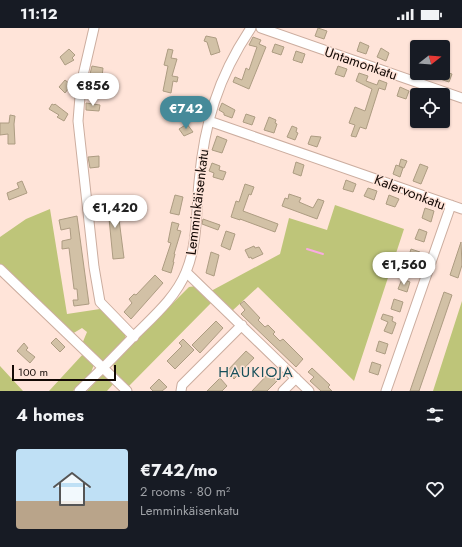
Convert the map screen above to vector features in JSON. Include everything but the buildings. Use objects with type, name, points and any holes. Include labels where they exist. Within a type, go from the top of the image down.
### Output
[{"type":"street","points":[[94,28],[81,84],[78,121],[94,267],[100,302],[134,336]]},
{"type":"street","name":"Lemminkäisenkatu","points":[[79,391],[172,296],[186,272],[194,241],[200,171],[215,96],[236,49],[250,28]]},
{"type":"street","name":"Untamonkatu","points":[[261,28],[462,98]]},
{"type":"street","name":"Kalervonkatu","points":[[209,121],[451,205],[386,391]]},
{"type":"street","points":[[451,205],[462,209]]},
{"type":"street","points":[[0,269],[126,391]]},
{"type":"street","points":[[186,272],[309,391]]},
{"type":"street","points":[[181,391],[182,385],[242,325]]},
{"type":"street","points":[[283,391],[296,378]]},
{"type":"green space","points":[[335,205],[404,229],[354,381],[258,287],[232,311],[211,291],[280,254],[289,218],[327,230]]},
{"type":"green space","points":[[50,209],[67,314],[100,309],[125,333],[126,340],[106,360],[101,361],[82,344],[87,332],[82,328],[72,334],[0,265],[0,237],[26,219]]},
{"type":"green space","points":[[196,286],[212,302],[129,386],[114,371],[113,363],[189,287]]},
{"type":"green space","points":[[462,301],[462,391],[433,391]]},
{"type":"green space","points":[[84,353],[94,364],[91,373],[73,391],[49,391]]},
{"type":"green space","points":[[0,366],[23,391],[0,391]]},
{"type":"green space","points":[[102,375],[109,378],[114,383],[107,391],[87,391]]},
{"type":"waterway","points":[[307,249],[323,254]]},
{"type":"district","name":"HAUKIOJA","points":[[256,372]]}]
